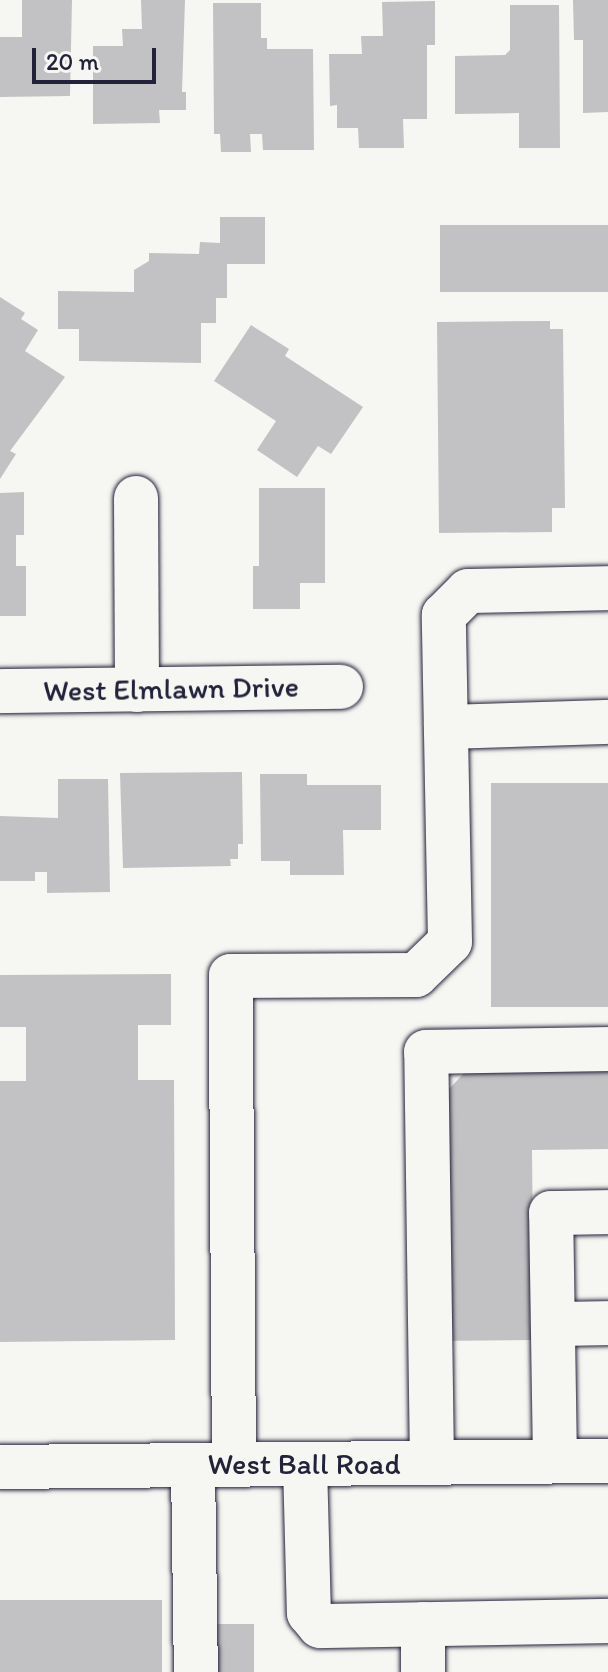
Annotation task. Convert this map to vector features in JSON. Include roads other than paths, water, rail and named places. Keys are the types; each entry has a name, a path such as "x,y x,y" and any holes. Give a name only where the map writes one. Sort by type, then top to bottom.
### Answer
{"main road":[{"path":"136,498 137,690"},
{"path":"196,1672 213,1465 231,976 416,975 450,942 444,615 468,591 608,588"},
{"name":"West Elmlawn Drive","path":"0,691 341,687"},
{"path":"446,727 608,722"},
{"path":"432,1463 426,1052 608,1049"},
{"path":"555,1461 551,1213 608,1212"},
{"path":"553,1324 608,1323"},
{"name":"West Ball Road","path":"0,1467 608,1461"},
{"path":"305,1464 313,1622 320,1626 608,1621"},
{"path":"423,1624 423,1672"}]}
